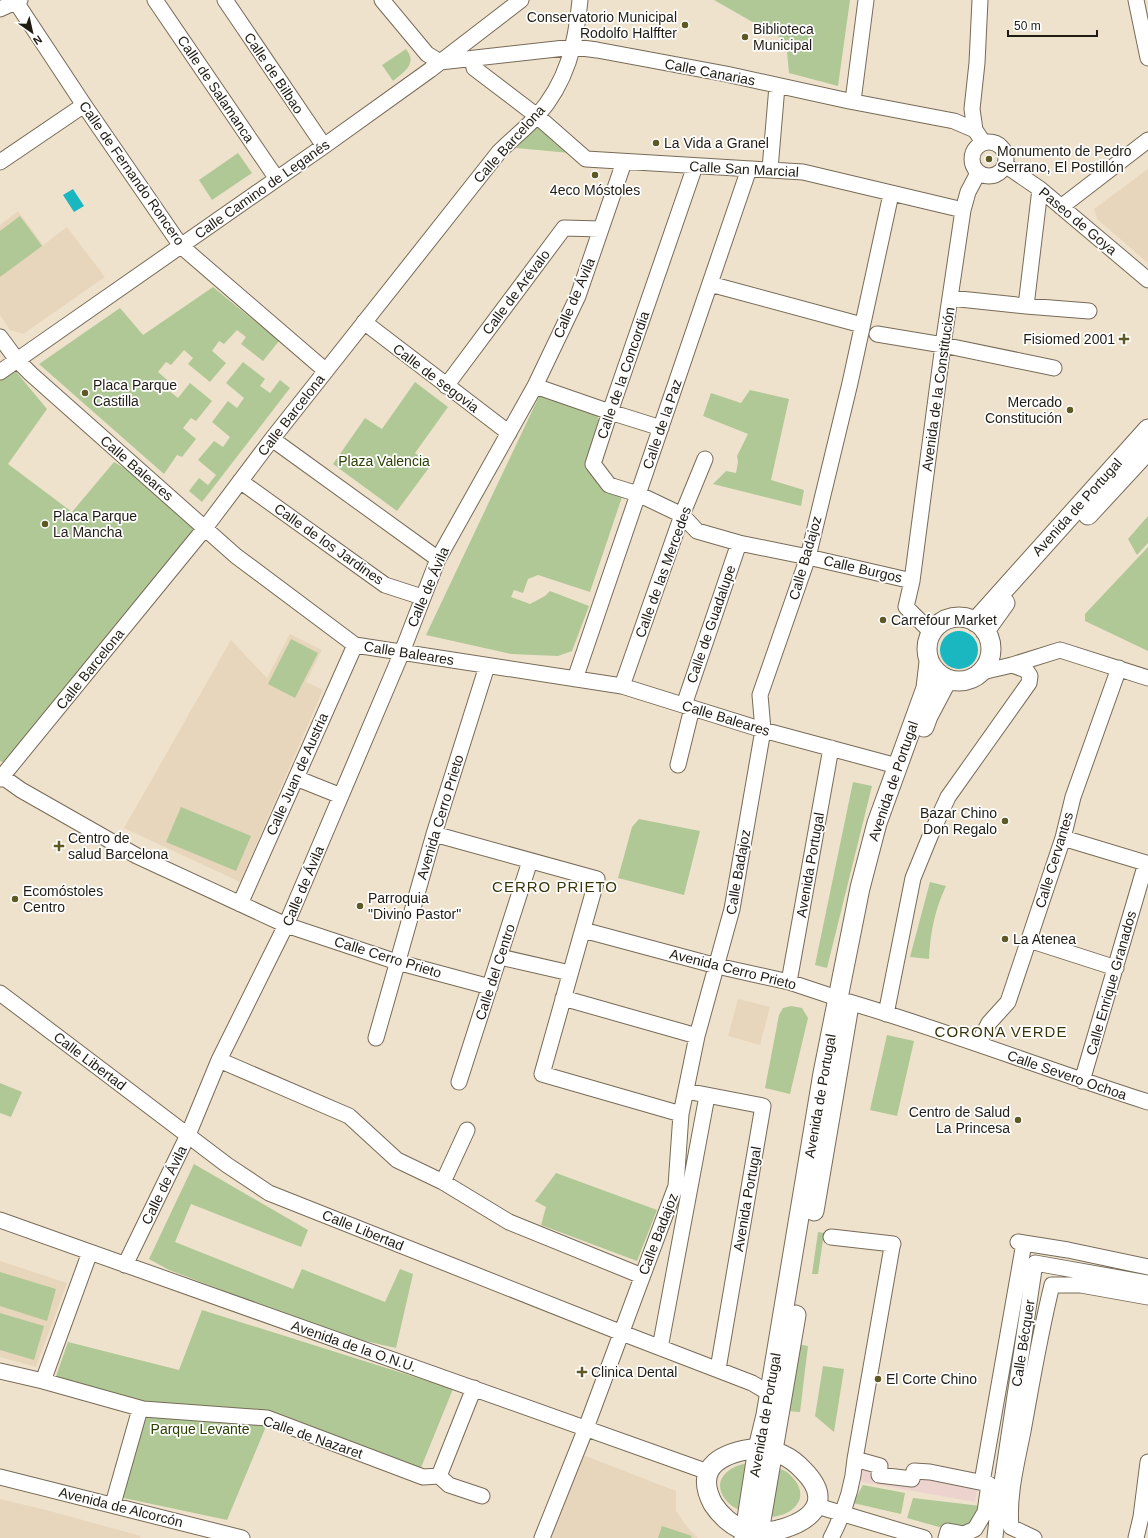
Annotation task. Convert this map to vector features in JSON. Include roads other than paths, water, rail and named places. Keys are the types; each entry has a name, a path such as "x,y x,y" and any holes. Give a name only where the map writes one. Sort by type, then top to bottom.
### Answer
{"main road":[{"name":"Avenida de Portugal","path":"980,626 1148,429"},
{"name":"Avenida de Portugal","path":"980,626 1005,603 1148,450"},
{"path":"953,618 965,618 980,626 990,643 991,654 982,672 972,678 956,682 947,680 937,673 929,662 926,650 931,632 940,623 953,618"},
{"name":"Avenida de Portugal","path":"766,1449 777,1422 862,881 877,823 926,688 929,662"},
{"name":"Avenida de Portugal","path":"752,1535 766,1449 766,1415 769,1392 843,1000 876,876 901,790 928,716 947,680"},
{"path":"766,1449 788,1457 810,1476 816,1488 818,1500 817,1506 812,1513 805,1519 790,1527 752,1535 723,1517 717,1511 710,1499 706,1481 711,1467 730,1454 744,1450 766,1449"}],"street":[{"name":"Calle de Salamanca","path":"155,0 277,179"},
{"name":"Calle de Bilbao","path":"225,0 324,146"},
{"path":"382,0 427,54 440,62"},
{"name":"Calle Camino de Leganés","path":"0,372 324,146 440,62 521,0"},
{"name":"Calle Barcelona","path":"1,777 205,528 272,439 499,152 537,116 557,89 574,47 580,0"},
{"path":"853,101 866,0"},
{"path":"979,136 1001,146 1006,153 1005,165 1001,171 995,175 983,176 978,173 974,168 971,157 977,146 979,136 972,109 977,63 980,0"},
{"path":"1136,0 1148,58"},
{"path":"0,9 18,1"},
{"name":"Calle de Fernando Roncero","path":"18,1 84,105 181,246 326,370"},
{"name":"Calle Canarias","path":"440,62 574,47 597,50 726,74 777,86 954,121 979,136"},
{"name":"Calle San Marcial","path":"473,59 474,68 537,116 586,159 803,172 963,210"},
{"path":"770,169 777,86"},
{"path":"0,162 84,105"},
{"path":"1061,207 1148,140"},
{"name":"Calle de Ávila","path":"125,1265 188,1136 219,1060 286,925 402,652 422,597 438,559 509,433 578,296 624,162"},
{"name":"Paseo de Goya","path":"1005,165 1040,189 1148,280"},
{"name":"Calle de la Concordia","path":"695,166 593,464 609,485 638,494 682,515 697,531"},
{"name":"Calle de la Paz","path":"575,678 749,169"},
{"name":"Avenida de la Constitución","path":"931,632 906,607 912,581 943,345 963,210 968,192 978,173"},
{"path":"1026,306 1040,189"},
{"name":"Calle Badajoz","path":"542,1538 586,1428 676,1186 680,1114 697,1036 732,909 763,730 760,696 808,557 891,194"},
{"name":"Calle de Arévalo","path":"446,386 564,228 601,229"},
{"path":"710,284 862,325"},
{"path":"950,298 1089,311"},
{"name":"Calle de segovia","path":"364,322 509,433"},
{"path":"877,334 943,345 1054,368"},
{"name":"Calle Baleares","path":"0,337 18,360 32,374 205,528 242,560 354,645 622,686 763,730 897,766"},
{"path":"534,386 661,428"},
{"path":"272,439 438,559"},
{"name":"Calle de las Mercedes","path":"622,686 682,515 705,459"},
{"name":"Calle de los Jardines","path":"240,481 385,585 422,597"},
{"name":"Calle Burgos","path":"697,531 739,543 912,581"},
{"name":"Calle de Guadalupe","path":"678,765 688,707 739,543"},
{"name":"Calle Juan de Austria","path":"240,904 354,645"},
{"path":"982,672 1012,665 1060,650 1148,678"},
{"path":"886,1014 913,878 931,834 948,796 1029,683 1030,676 1026,670 1012,665"},
{"name":"Avenida Cerro Prieto","path":"376,1038 434,834 487,666"},
{"name":"Calle Cervantes","path":"978,1044 989,1023 1008,1002 1063,838 1073,797 1119,668"},
{"name":"Avenida Portugal","path":"789,982 831,748"},
{"name":"Calle Cerro Prieto","path":"1,777 137,856 286,925 398,962 490,987"},
{"path":"296,778 341,796"},
{"path":"434,834 597,879 542,1074 680,1114"},
{"name":"Calle Enrique Granados","path":"1063,838 1146,862 1082,1081"},
{"name":"Calle del Centro","path":"459,1082 530,861"},
{"name":"Avenida Cerro Prieto","path":"583,930 717,966 789,982 843,1000"},
{"path":"1029,940 1116,968"},
{"path":"500,957 570,973"},
{"name":"Calle Libertad","path":"0,993 227,1165 269,1193 660,1348 718,1369 752,1383 769,1392"},
{"path":"563,998 697,1036"},
{"name":"Calle Severo Ochoa","path":"843,1000 1148,1102"},
{"path":"219,1060 350,1116 398,1160 443,1182 508,1222 642,1276"},
{"name":"Avenida Portugal","path":"686,1091 763,1106 718,1369"},
{"name":"Calle Badajoz","path":"660,1348 707,1096"},
{"path":"443,1182 467,1130"},
{"name":"Avenida de la O.N.U.","path":"0,1220 237,1306 474,1388 708,1472"},
{"path":"831,1237 892,1246 855,1459 854,1476 848,1501 831,1538"},
{"path":"1034,1538 1010,1527 1010,1518 996,1485 1012,1309 1021,1242 1148,1266"},
{"path":"43,1381 90,1252"},
{"name":"Calle Bécquer","path":"992,1538 996,1485 1028,1312 1035,1263 1148,1283"},
{"path":"946,1538 948,1531 964,1534 975,1529 985,1512 996,1485 1052,1285 1081,1285 1148,1297"},
{"path":"1012,1309 1045,1314"},
{"name":"Calle de Nazaret","path":"0,1371 43,1381 140,1409 267,1418 423,1477 439,1476"},
{"path":"474,1388 439,1476 448,1485 482,1496"},
{"path":"113,1504 140,1409"},
{"path":"855,1459 880,1466 879,1475 912,1479 914,1471 930,1472 996,1485"},
{"path":"1136,1538 1141,1517 1148,1462"},
{"name":"Avenida de Alcorcón","path":"0,1477 113,1504 242,1538"},
{"path":"817,1506 924,1538"}],"water":[{"path":"73,189 84,206 74,212 63,195"},
{"path":"959,631 969,634 975,640 978,650 975,660 969,666 959,669 949,666 943,660 940,650 943,640 949,634"}],"place":[{"name":"Conservatorio Municipal Rodolfo Halffter","path":"685,25"},
{"name":"Biblioteca Municipal","path":"745,37"},
{"name":"La Vida a Granel","path":"656,143"},
{"name":"Monumento de Pedro Serrano, El Postillón","path":"989,159"},
{"name":"4eco Móstoles","path":"595,175"},
{"name":"Fisiomed 2001","path":"1124,339"},
{"name":"Placa Parque Castilla","path":"85,393"},
{"name":"Mercado Constitución","path":"1070,410"},
{"name":"Placa Parque La Mancha","path":"45,524"},
{"name":"Carrefour Market","path":"883,620"},
{"name":"Bazar Chino Don Regalo","path":"1005,821"},
{"name":"Centro de salud Barcelona","path":"59,846"},
{"name":"Ecomóstoles Centro","path":"15,899"},
{"name":"Parroquia \"Divino Pastor\"","path":"360,906"},
{"name":"La Atenea","path":"1005,939"},
{"name":"Centro de Salud La Princesa","path":"1018,1120"},
{"name":"Clinica Dental","path":"582,1372"},
{"name":"El Corte Chino","path":"878,1379"}],"district":[{"name":"CERRO PRIETO","path":"555,886"},
{"name":"CORONA VERDE","path":"1001,1031"}],"park label":[{"name":"Plaza Valencia","path":"384,461"},
{"name":"Parque Levante","path":"200,1429"}]}
